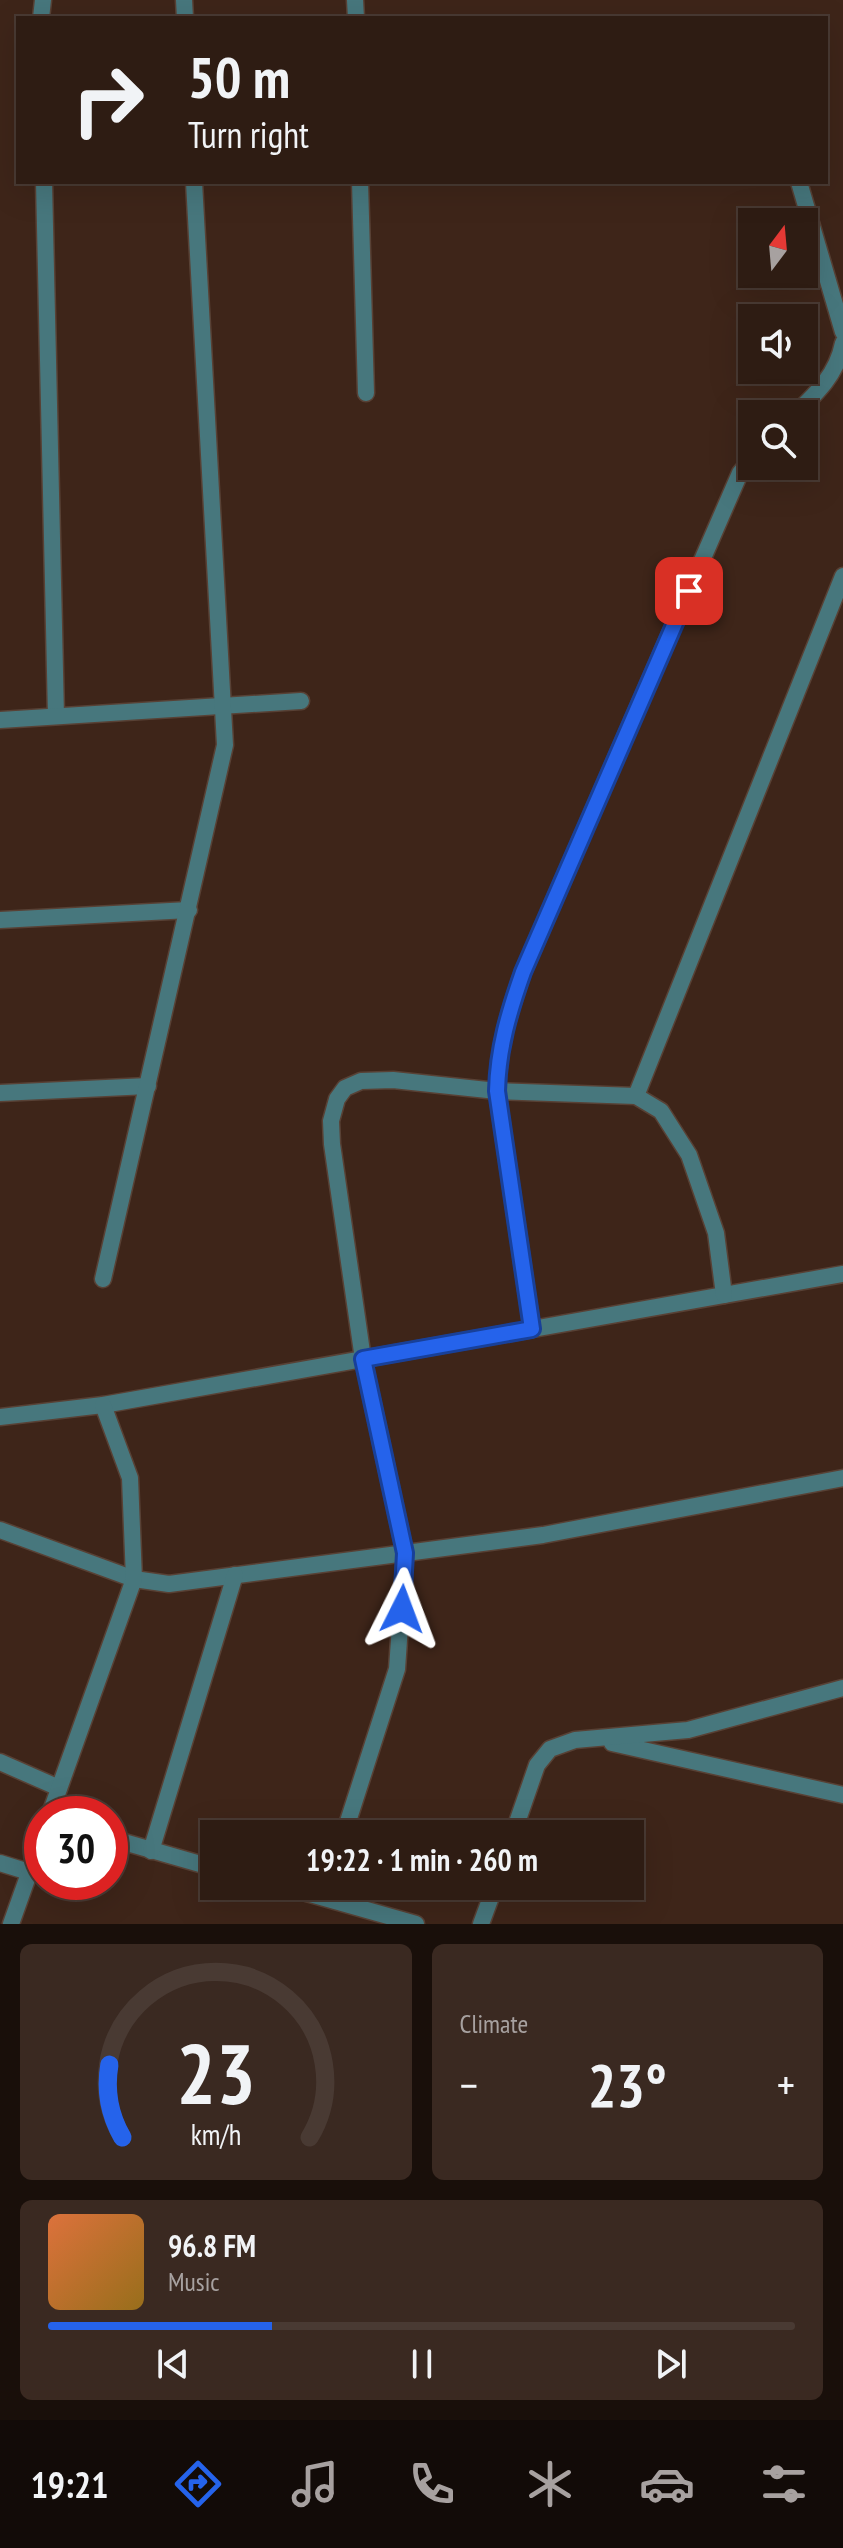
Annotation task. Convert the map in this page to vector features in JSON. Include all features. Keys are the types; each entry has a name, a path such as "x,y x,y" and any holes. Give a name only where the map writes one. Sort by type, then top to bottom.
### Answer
{"street":[{"path":"44,184 56,716"},
{"path":"103,1279 225,745 194,184"},
{"path":"360,184 366,393"},
{"path":"800,184 843,332"},
{"path":"809,400 828,380 840,361 843,343"},
{"path":"532,1329 497,1091 498,1059 506,1021 523,972 738,478"},
{"path":"636,1096 843,576"},
{"path":"0,720 301,701"},
{"path":"0,920 189,910"},
{"path":"348,1820 397,1669 405,1553 363,1359 332,1144 331,1121 337,1099 345,1088 361,1081 393,1080 497,1091 636,1096 661,1111 689,1155 716,1233 724,1295"},
{"path":"0,1093 148,1086"},
{"path":"0,1417 103,1405 843,1274"},
{"path":"56,1796 134,1579 130,1478 103,1405"},
{"path":"0,1530 134,1579 169,1584 543,1535 843,1478"},
{"path":"151,1851 235,1575"},
{"path":"518,1820 537,1765 550,1749 575,1740 688,1730 843,1688"},
{"path":"595,1739 843,1795"},
{"path":"0,1762 59,1788"},
{"path":"128,1844 200,1864"},
{"path":"0,1863 24,1870"},
{"path":"11,1924 24,1886"},
{"path":"348,1900 416,1924"},
{"path":"481,1924 490,1900"}],"route":[{"path":"402,1609 405,1553 363,1359 532,1329 497,1091 498,1059 506,1021 523,972 689,591"}]}
